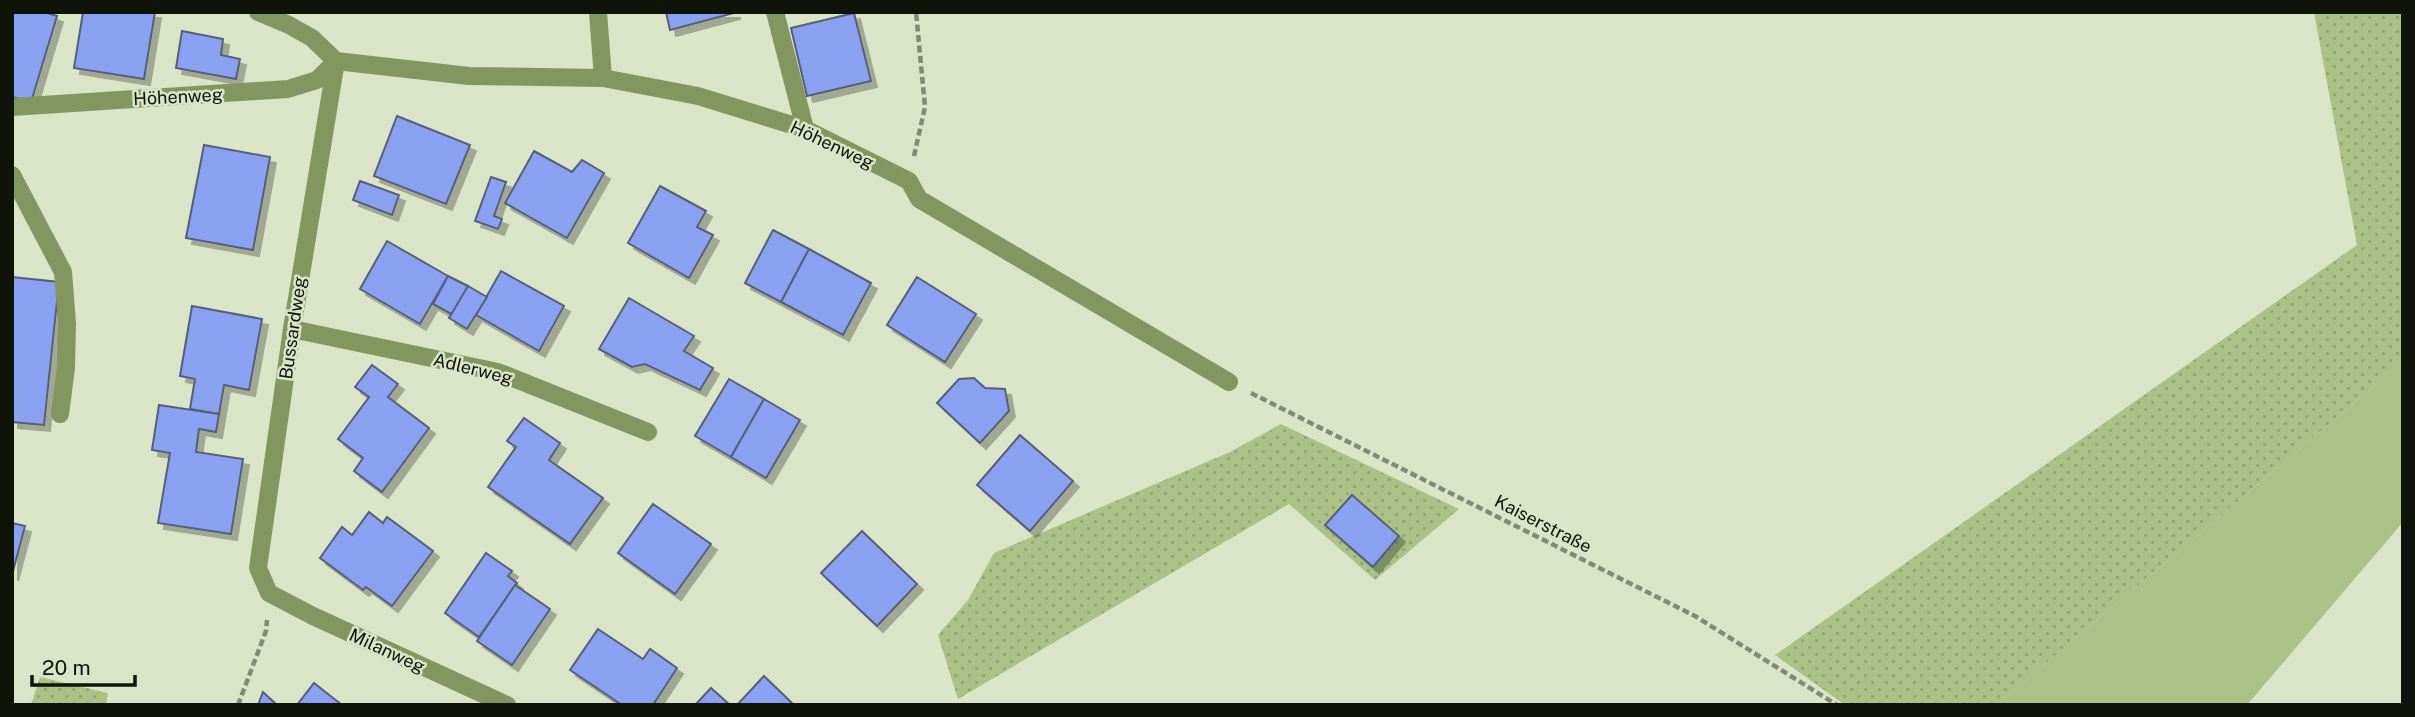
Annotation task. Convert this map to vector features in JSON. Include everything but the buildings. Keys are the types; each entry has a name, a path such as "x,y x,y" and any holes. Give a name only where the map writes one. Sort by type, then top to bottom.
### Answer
{"street":[{"path":"258,12 312,38 335,61"},
{"path":"598,12 603,79"},
{"path":"775,12 805,129"},
{"name":"Höhenweg","path":"12,107 288,89 317,80 335,61 469,76 603,79 698,96 805,129 909,181 919,199 1229,382"},
{"name":"Bussardweg","path":"269,593 258,568 292,329 335,61"},
{"path":"12,176 63,272 67,323 66,368 60,414"},
{"name":"Adlerweg","path":"292,329 498,372 648,432"},
{"name":"Milanweg","path":"269,593 325,622 507,705"}],"path":[{"path":"909,181 925,107 916,12"},
{"name":"Kaiserstraße","path":"1229,382 1695,616 1837,705"},
{"path":"238,705 266,631 269,593"}],"green space":[{"path":"2314,12 2403,12 2403,362 1996,705 1845,705 1775,655 2357,245"},
{"path":"2403,362 2403,522 2247,705 1996,705"},
{"path":"1281,424 1459,509 1375,580 1289,504 958,699 938,635 968,600 994,553 1230,452"},
{"path":"40,677 108,693 106,705 31,705"}]}
